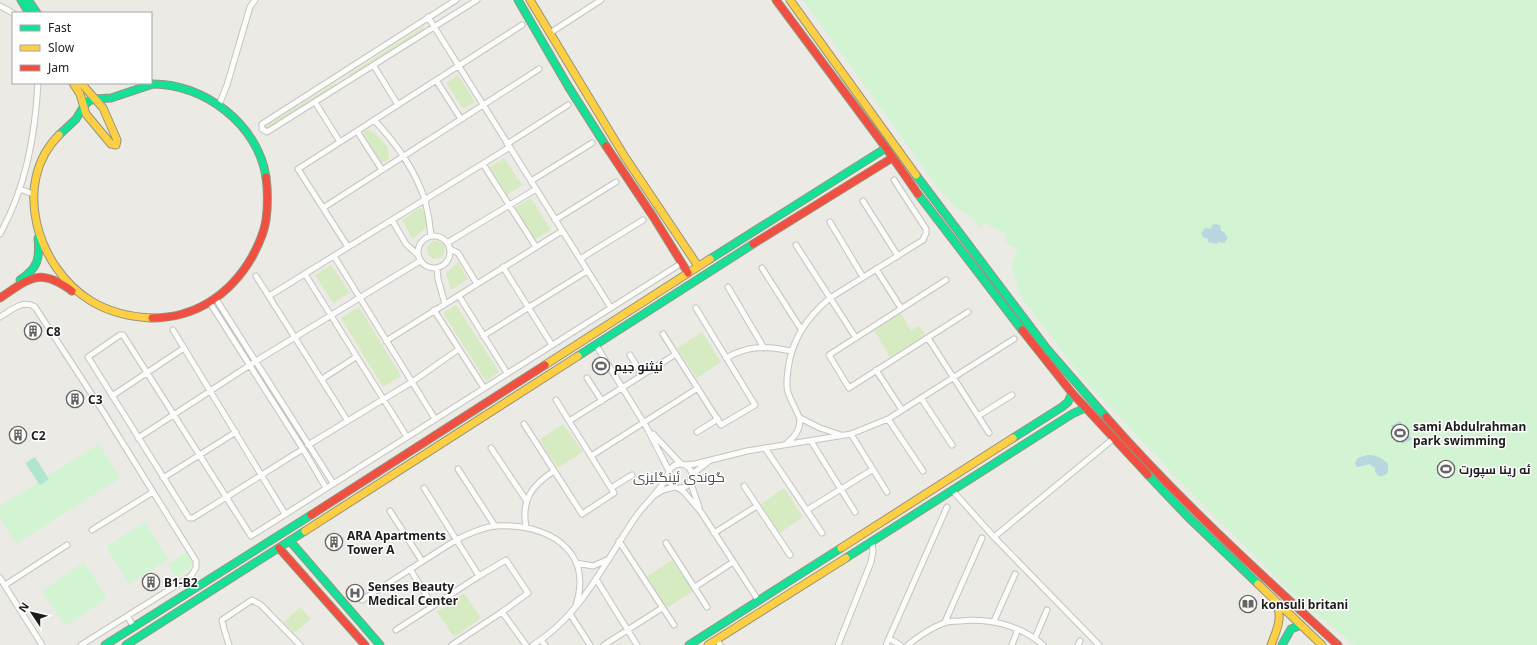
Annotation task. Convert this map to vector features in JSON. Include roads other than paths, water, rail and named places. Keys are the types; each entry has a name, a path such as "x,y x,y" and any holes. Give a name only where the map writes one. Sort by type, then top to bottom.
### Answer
{"street":[{"path":"21,0 28,12"},
{"path":"28,0 36,12"},
{"path":"219,105 228,85 250,7 255,0"},
{"path":"456,0 262,124 262,129 267,132 477,0"},
{"path":"518,0 559,71 688,273"},
{"path":"530,0 625,157 698,266"},
{"path":"550,33 601,0"},
{"path":"776,0 886,148 926,205 1037,350 1085,408 1188,517 1322,645"},
{"path":"790,0 934,200 1047,349 1120,432 1166,481 1246,561 1338,645"},
{"path":"0,6 12,12"},
{"path":"428,17 611,308"},
{"path":"348,247 298,169 522,25"},
{"path":"559,71 569,65"},
{"path":"374,66 398,105"},
{"path":"323,208 539,69"},
{"path":"338,75 345,84"},
{"path":"436,80 461,119"},
{"path":"0,234 11,213 28,164 37,108 38,84"},
{"path":"74,84 80,94 83,107 89,119 111,144 116,145 117,142 106,115 96,99 87,92 82,84"},
{"path":"0,292 25,276 35,267 39,256 33,194 38,166 46,150 60,133 77,118 83,107 88,102 96,99 112,98 136,88 160,84 174,85 206,97 219,105 242,127 256,147 267,179 268,204 264,231 254,256 240,277 213,301 197,310 181,315 157,318 121,313 103,307 76,294 50,277 42,276 30,279 0,298"},
{"path":"315,102 340,142"},
{"path":"269,296 483,164 508,145 568,105"},
{"path":"374,120 403,156 415,177 424,200 431,236"},
{"path":"357,131 382,170"},
{"path":"531,181 592,143"},
{"path":"105,645 698,266 886,148"},
{"path":"126,645 892,158"},
{"path":"483,164 536,247"},
{"path":"786,444 793,439 800,425 800,418 792,405 787,390 787,376 791,351 801,329 830,298 923,240 926,236 926,231 894,180"},
{"path":"23,181 34,185"},
{"path":"555,220 616,182"},
{"path":"20,189 33,194"},
{"path":"447,243 536,189"},
{"path":"802,200 808,210"},
{"path":"863,202 898,256"},
{"path":"392,220 406,244 418,255"},
{"path":"580,259 643,220"},
{"path":"830,222 863,277"},
{"path":"37,228 44,245 58,270 72,286 87,299"},
{"path":"386,340 562,231"},
{"path":"450,249 448,259 437,268 427,267 420,261 418,255 419,245 426,238 431,236 440,237 447,243 450,249 458,254 477,284"},
{"path":"796,245 856,338"},
{"path":"334,256 435,419"},
{"path":"138,438 256,361 420,261"},
{"path":"303,449 226,497 193,518 189,518 88,359 89,355 120,335 123,335 173,415 199,455 226,497 251,536 677,266"},
{"path":"503,267 552,345"},
{"path":"437,268 438,279 445,304"},
{"path":"762,268 801,329"},
{"path":"876,269 901,308"},
{"path":"483,336 587,271"},
{"path":"305,274 407,437"},
{"path":"256,276 347,420"},
{"path":"946,280 829,355 849,388 968,312"},
{"path":"728,287 764,348"},
{"path":"459,296 507,373"},
{"path":"213,301 226,314 333,483"},
{"path":"213,301 220,318 326,488"},
{"path":"0,317 21,304 29,304 35,307 196,561 196,568 192,576 81,645"},
{"path":"663,334 721,425 755,405 696,308"},
{"path":"434,310 484,388"},
{"path":"220,318 226,314"},
{"path":"174,330 285,514"},
{"path":"928,338 989,433"},
{"path":"533,645 555,629 570,614 596,579 636,516 662,484 668,472 674,465 692,465 746,451 851,434 888,419 953,376 1014,339"},
{"path":"596,345 643,422 668,472 669,482 684,492 701,512 758,600"},
{"path":"112,396 184,348"},
{"path":"726,358 739,351 764,348 791,351"},
{"path":"308,445 412,382 459,349"},
{"path":"569,421 676,354"},
{"path":"630,356 642,375"},
{"path":"322,379 356,357"},
{"path":"876,370 902,410"},
{"path":"587,378 602,401"},
{"path":"591,456 698,388"},
{"path":"689,645 802,571 1062,407 1068,402 1072,392"},
{"path":"978,416 1012,395"},
{"path":"921,398 952,445"},
{"path":"524,424 582,514 614,493 556,400"},
{"path":"708,645 719,642 809,581 1072,414 1085,408"},
{"path":"800,418 820,428 842,435"},
{"path":"697,432 718,419"},
{"path":"888,419 923,471"},
{"path":"456,421 462,430"},
{"path":"646,428 674,458 689,470 701,512"},
{"path":"163,478 236,432"},
{"path":"851,434 887,492"},
{"path":"994,537 1113,439"},
{"path":"811,440 855,512"},
{"path":"1004,443 1011,454"},
{"path":"491,448 526,500"},
{"path":"764,448 822,533"},
{"path":"649,499 663,490 684,487 695,472 711,460"},
{"path":"458,469 495,526"},
{"path":"807,510 872,470"},
{"path":"526,527 526,500 544,478 554,472"},
{"path":"611,488 632,475"},
{"path":"744,486 790,555"},
{"path":"424,488 479,576"},
{"path":"952,490 994,537 1099,645"},
{"path":"92,530 153,492"},
{"path":"714,533 757,506"},
{"path":"886,645 947,507"},
{"path":"390,511 422,561"},
{"path":"362,600 456,540 495,526 526,527 546,533 559,540 576,563 581,584 576,605"},
{"path":"945,622 982,538"},
{"path":"290,541 380,645"},
{"path":"619,541 674,625"},
{"path":"838,645 871,562 873,551 872,542"},
{"path":"666,543 707,606"},
{"path":"4,585 67,545"},
{"path":"279,548 365,645"},
{"path":"396,630 506,560 528,594 452,645"},
{"path":"576,563 593,566 604,563 608,560"},
{"path":"695,587 733,562"},
{"path":"410,569 433,606"},
{"path":"802,571 809,581"},
{"path":"994,621 1015,574"},
{"path":"0,578 42,645"},
{"path":"596,579 637,645"},
{"path":"208,580 214,589"},
{"path":"229,645 222,620 252,600 261,605 300,645"},
{"path":"1271,645 1280,618 1280,611 1276,602"},
{"path":"604,645 662,608"},
{"path":"1034,638 1047,610"},
{"path":"502,612 526,645"},
{"path":"570,614 590,645"},
{"path":"127,616 134,627"},
{"path":"908,645 921,634 945,622 974,620 994,621 1018,629 1043,645"},
{"path":"1284,642 1291,629 1301,625"},
{"path":"1012,645 1018,629"},
{"path":"1275,635 1281,634 1284,642"},
{"path":"890,638 900,645"},
{"path":"541,640 545,645"}],"water":[{"path":"1212,225 1220,225 1221,231 1224,232 1228,238 1224,243 1218,242 1217,244 1208,242 1208,239 1203,237 1201,233 1205,228 1211,229"},
{"path":"1400,421 1412,439 1402,444 1391,426"},
{"path":"1373,455 1381,458 1388,464 1388,472 1383,476 1380,476 1375,472 1375,468 1369,464 1359,467 1356,466 1355,463 1358,458"}],"place":[{"name":"C8","path":"33,331"},
{"name":"ئيثنو جيم","path":"601,366"},
{"name":"C3","path":"75,399"},
{"name":"sami Abdulrahman park swimming","path":"1400,433"},
{"name":"C2","path":"18,435"},
{"name":"ئه رينا سپورت","path":"1446,469"},
{"name":"ARA Apartments Tower A","path":"334,542"},
{"name":"B1-B2","path":"151,582"},
{"name":"Senses Beauty Medical Center","path":"355,593"},
{"name":"konsuli britani","path":"1248,604"}],"district":[{"name":"گوندی ئینگلیزی","path":"679,476"}]}
